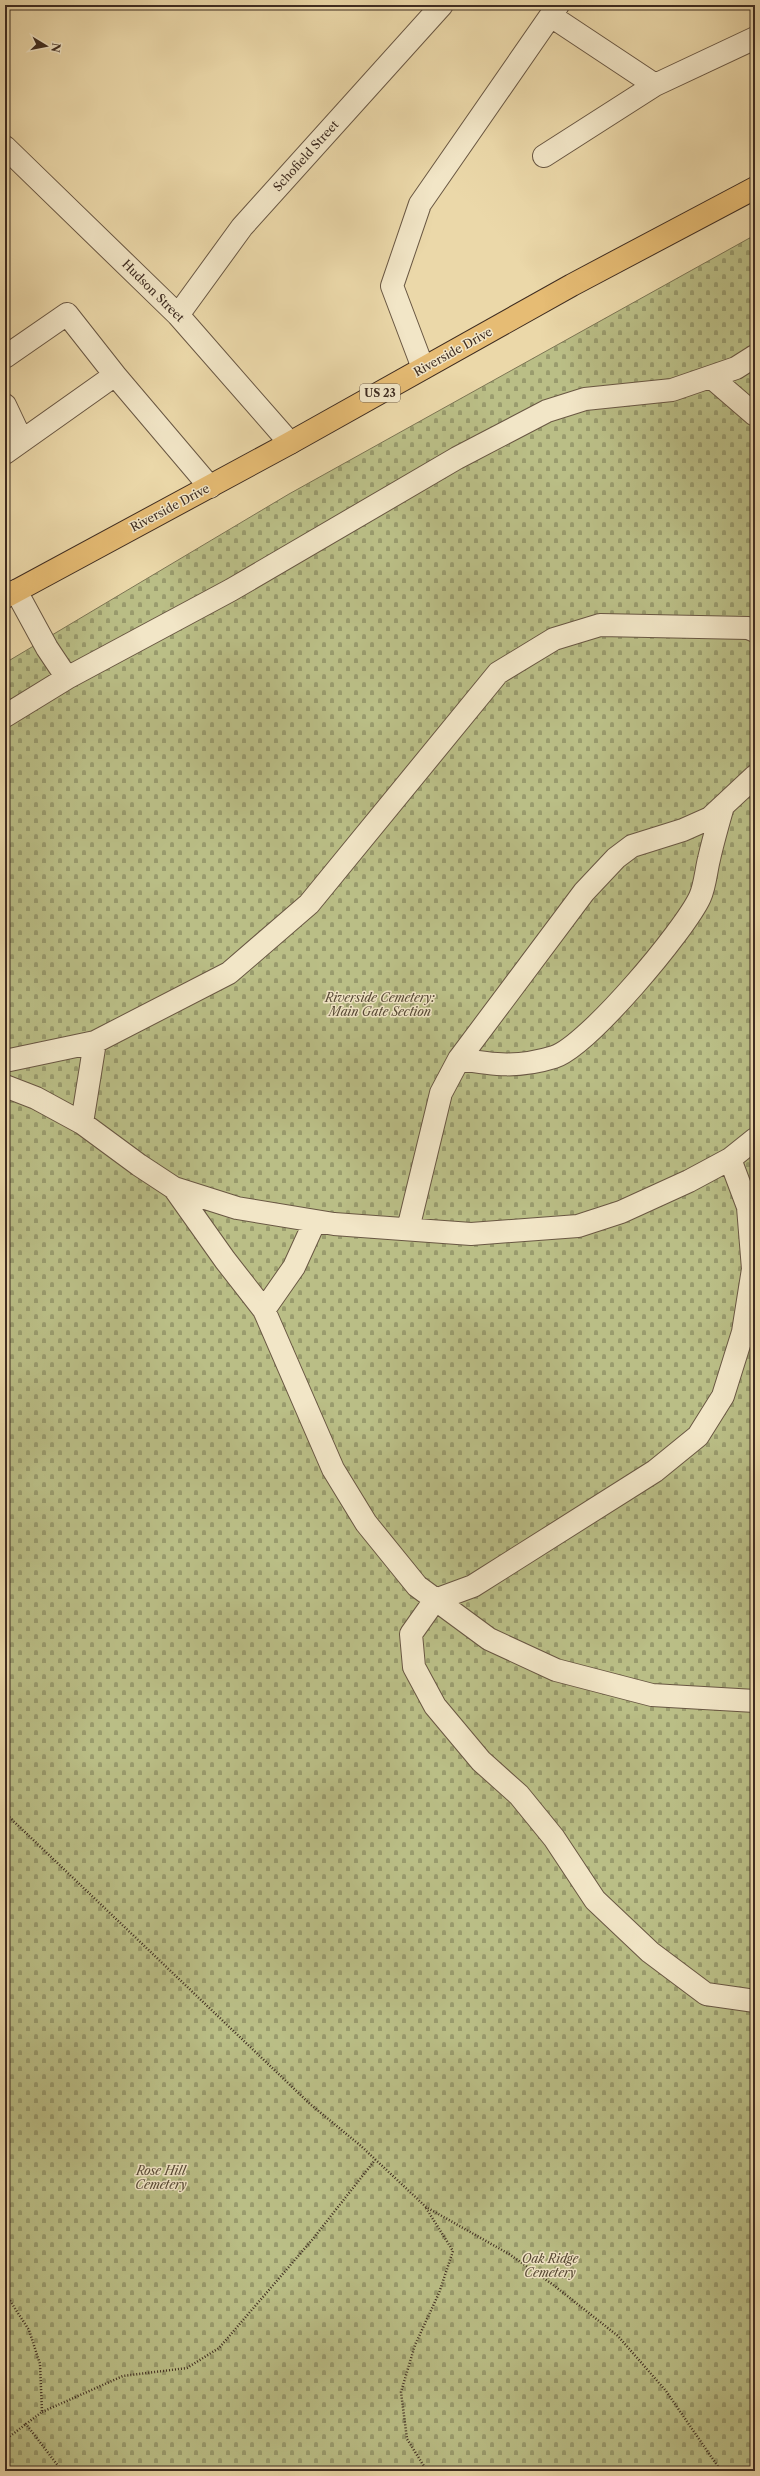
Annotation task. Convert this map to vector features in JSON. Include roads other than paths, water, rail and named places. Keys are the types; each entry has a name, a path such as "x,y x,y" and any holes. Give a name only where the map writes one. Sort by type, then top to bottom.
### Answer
{"main road":[{"name":"Riverside Drive","path":"11,594 290,443 572,285 755,188"}],"street":[{"name":"Schofield Street","path":"178,315 242,227 442,5"},
{"path":"423,368 392,286 420,204 555,10 655,85"},
{"path":"544,156 655,85 755,38"},
{"name":"Hudson Street","path":"5,147 178,315 290,443"},
{"path":"5,357 67,314 115,375 210,487"},
{"path":"5,716 67,678 231,590 457,458 547,411 585,399 672,390 736,368 755,356"},
{"path":"5,454 115,375"},
{"path":"710,377 755,414"},
{"path":"5,405 22,441"},
{"path":"11,594 67,678"},
{"path":"5,1061 95,1042 229,973 309,904 498,672 554,639 600,625 661,624 753,628"},
{"path":"408,1229 441,1093 459,1059 584,892 616,858 632,846 683,830 710,818 755,776"},
{"path":"459,1059 510,1066 555,1057 572,1048 594,1028 636,983 690,914 701,896 723,806"},
{"path":"82,1123 95,1042"},
{"path":"5,1086 36,1098 82,1123 138,1165 174,1188 237,1208 315,1221 471,1234 578,1226 621,1212 689,1181 730,1159 755,1139"},
{"path":"730,1159 748,1207 753,1269 743,1332 723,1396 698,1436 655,1471 473,1586 435,1600 412,1634 414,1667 435,1706 481,1761 519,1795 554,1838 595,1900 650,1952 706,1994 755,2001"},
{"path":"174,1188 225,1260 264,1310 333,1469 366,1523 417,1586 489,1639 556,1670 652,1695 755,1701"},
{"path":"264,1310 294,1266 315,1221"}],"park label":[{"name":"Riverside Cemetery: Main Gate Section","path":"380,1005"},
{"name":"Rose Hill Cemetery","path":"161,2178"},
{"name":"Oak Ridge Cemetery","path":"550,2266"}]}
